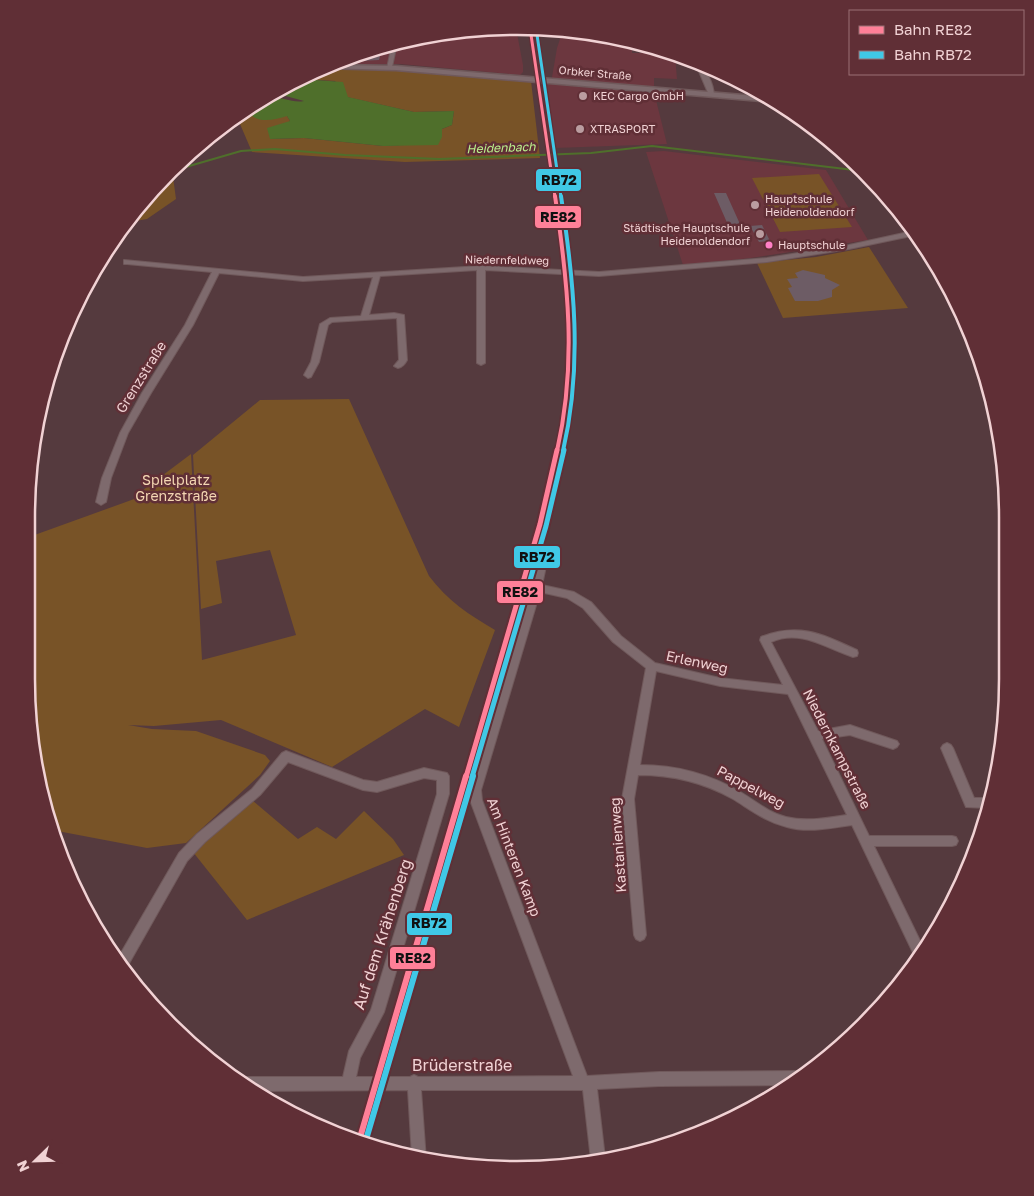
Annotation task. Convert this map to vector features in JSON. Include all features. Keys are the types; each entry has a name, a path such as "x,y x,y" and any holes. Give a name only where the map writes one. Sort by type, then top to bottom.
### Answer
{"street":[{"path":"389,67 393,51"},
{"name":"Orbker Straße","path":"346,67 389,67 756,99"},
{"path":"703,73 712,95"},
{"name":"Niedernfeldweg","path":"127,262 303,278 481,268 599,274 764,260 849,248 907,235"},
{"path":"481,268 481,363"},
{"name":"Grenzstraße","path":"100,502 107,474 119,441 144,394 186,332 216,271"},
{"path":"364,318 377,275"},
{"path":"308,375 315,362 324,324 330,320 394,315 401,317 403,360 398,366"},
{"name":"Am Hinteren Kamp","path":"544,552 536,588 475,790 476,800 585,1083"},
{"name":"Erlenweg","path":"536,588 570,595 587,605 617,639 652,666 720,682 791,690"},
{"name":"Niedernkampstraße","path":"853,653 826,640 801,632 773,636 764,640 815,736 917,948"},
{"name":"Kastanienweg","path":"640,935 628,799 652,666"},
{"path":"815,736 850,730 894,744"},
{"path":"947,748 970,803 983,803"},
{"name":"Auf dem Krähenberg","path":"125,958 183,857 201,838 256,792 286,756 363,785 377,787 424,773 443,776 443,794 377,1012 354,1056 348,1083"},
{"name":"Pappelweg","path":"632,770 659,769 690,773 719,785 778,820 818,825 855,819"},
{"path":"866,841 952,841"},
{"name":"Brüderstraße","path":"256,1084 585,1083 659,1079 788,1078"},
{"path":"414,1082 418,1151"},
{"path":"585,1083 597,1154"}],"shaded area":[{"path":"517,35 523,72 520,75 400,64 354,64 392,51 423,44 485,36"},
{"path":"561,37 580,39 632,49 632,53 647,53 676,62 677,79 654,78 654,92 667,144 555,148 545,83 551,83"},
{"path":"315,80 343,82 348,97 414,112 454,111 452,125 442,129 442,137 438,145 383,146 304,138 270,139 267,128 290,121 287,116 265,120 251,115 280,98 299,102 304,101 284,96"},
{"name":"Hauptschule Heidenoldendorf","path":"664,151 826,170 868,240 751,258 683,265 646,152"}],"green space":[{"path":"341,69 388,69 531,81 540,158 405,162 252,152 240,123 251,115 287,116 290,121 270,139 304,138 383,146 424,144 442,129 452,125 454,111 414,112 347,97 335,81 315,80"},
{"path":"819,174 852,227 780,232 752,178"},
{"path":"173,179 176,199 147,219 138,221"},
{"path":"869,247 908,308 783,318 757,263 816,257"},
{"name":"Spielplatz Grenzstraße","path":"349,399 429,576 459,606 495,630 459,727 425,709 332,767 221,720 154,726 128,725 152,729 196,731 265,755 270,761 260,775 186,843 147,848 60,832 51,804 44,773 36,711 35,535 137,498 171,505 144,497 143,490 191,454 202,660 296,635 270,550 216,561 222,603 201,609 193,455 260,400"},
{"path":"253,801 298,839 317,827 336,839 364,811 393,839 404,855 247,920 193,852"}],"building":[{"path":"380,55 379,60 363,61"},
{"path":"714,193 726,193 744,233 732,234"},
{"path":"762,225 770,241 759,242 750,226"},
{"path":"803,270 825,275 825,278 840,285 832,290 832,297 818,301 795,301 788,288 792,287 787,279 798,278 795,273"}],"waterway":[{"name":"Heidenbach","path":"186,167 241,151 275,149 345,155 439,159 591,153 652,146 851,170"}],"rail line":[{"name":"RE82","path":"361,1135 540,524 562,429 569,371 570,339 566,272 531,35"},
{"name":"RB72","path":"367,1137 546,526 568,430 575,372 576,339 572,271 537,36"}],"place":[{"name":"KEC Cargo GmbH","path":"583,96"},
{"name":"XTRASPORT","path":"580,129"},
{"name":"Hauptschule Heidenoldendorf","path":"755,205"},
{"name":"Städtische Hauptschule Heidenoldendorf","path":"760,234"},
{"name":"Hauptschule","path":"769,245"}]}
